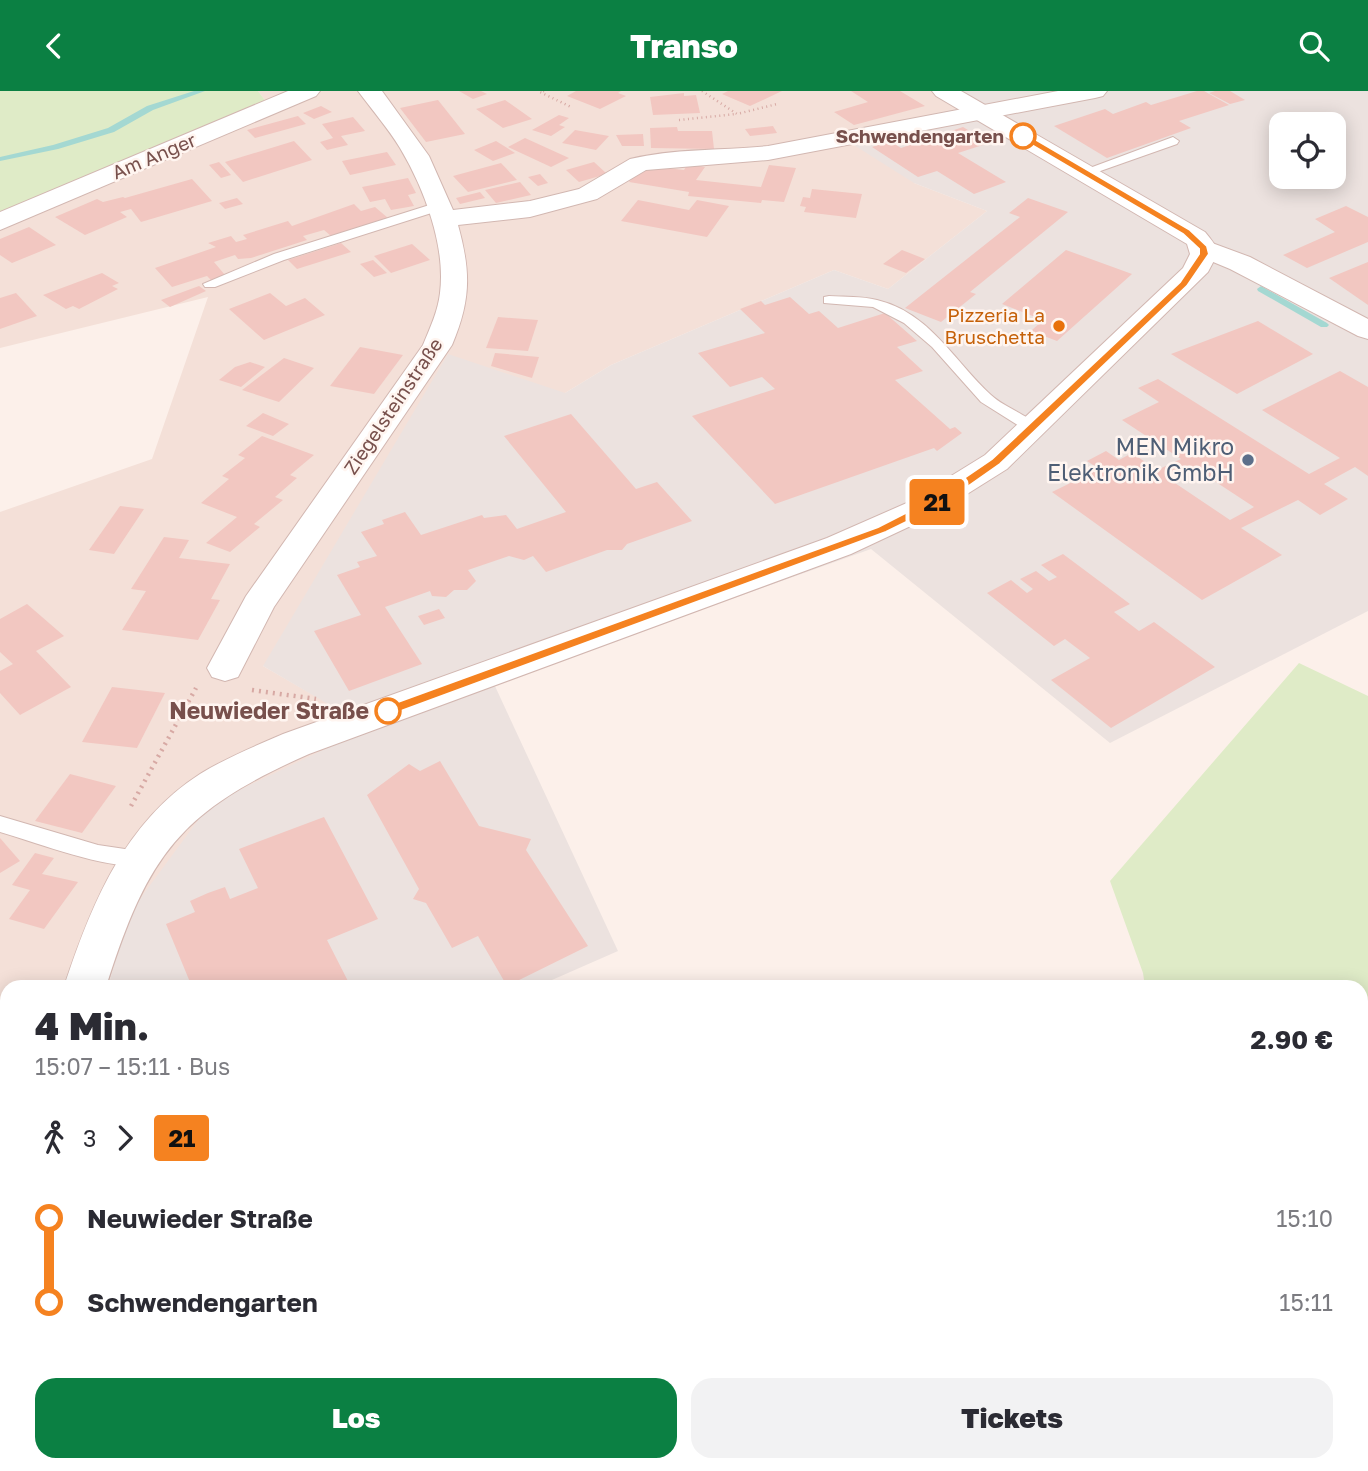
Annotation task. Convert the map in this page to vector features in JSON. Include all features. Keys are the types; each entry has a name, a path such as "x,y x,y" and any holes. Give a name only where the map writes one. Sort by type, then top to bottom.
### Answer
{"street":[{"name":"Am Anger","path":"0,222 308,91"},
{"name":"Ziegelsteinstraße","path":"225,668 258,604 437,345 451,314 455,283 441,213 417,155 370,91"},
{"path":"944,91 1176,225 1204,248 1240,263 1368,330"},
{"path":"441,213 530,209 588,194 612,182 627,170 650,162 768,153 1095,91"},
{"path":"87,980 100,937 138,857 177,811 213,783 260,758 911,516 966,484 996,462 1183,284 1201,261 1204,248"}],"lane":[{"path":"1085,172 1173,141"},
{"path":"210,284 279,257 441,213"},
{"path":"828,300 878,304 912,321 939,346 957,370 989,402 1032,428"},
{"path":"0,824 99,853 138,857"}],"path":[{"path":"544,91 540,92 571,107"},
{"path":"702,91 737,114"},
{"path":"679,120 737,114 777,104"},
{"path":"138,857 120,824 199,682 225,668"},
{"path":"248,689 348,704 362,720"}],"shaded area":[{"path":"258,91 939,91 966,106 914,183 987,211 888,289 834,270 611,365 565,393 263,666 369,727 128,915 110,980 0,980 0,512 152,459 208,297 0,348 0,231 24,220 24,216 267,103"},
{"path":"939,91 1368,91 1368,611 1110,743 871,549 494,684 618,951 552,980 110,980 128,915 210,804 369,728 263,666 448,354 565,393 611,365 834,270 888,289 987,211 914,183 838,135 965,107"}],"green space":[{"path":"0,91 258,91 267,103 0,212"},
{"path":"1299,663 1368,696 1368,980 1144,980 1110,881"}],"building":[{"path":"459,91 481,91 487,94 473,99"},
{"path":"576,91 621,91 618,93 626,96 600,109 567,96"},
{"path":"728,91 782,91 750,106 722,94"},
{"path":"851,91 900,91 925,106 854,125 834,112 868,102"},
{"path":"1204,91 1229,105 1179,121 1191,128 1107,158 1054,126 1105,109 1113,114 1146,102 1151,105"},
{"path":"1230,91 1245,100 1230,104 1209,93"},
{"path":"684,93 684,96 696,95 700,113 653,115 650,97"},
{"path":"438,100 465,134 426,142 400,108"},
{"path":"505,100 532,119 503,128 476,109"},
{"path":"321,106 332,112 314,119 303,113"},
{"path":"559,115 569,118 559,125 565,127 551,136 532,130"},
{"path":"298,116 306,124 255,138 247,130"},
{"path":"353,117 365,131 341,136 348,145 327,150 320,142 333,138 322,124"},
{"path":"773,126 777,133 750,136 745,129"},
{"path":"677,127 678,131 712,131 714,149 651,148 650,128"},
{"path":"963,127 989,143 958,153 1006,182 974,194 937,171 918,177 872,147 890,141 901,148"},
{"path":"575,130 609,136 596,150 562,143"},
{"path":"643,134 644,146 622,146 616,135"},
{"path":"525,138 569,158 551,167 508,147"},
{"path":"294,141 312,160 243,182 225,162"},
{"path":"496,141 515,153 493,161 474,150"},
{"path":"387,152 396,165 350,175 342,161"},
{"path":"219,162 231,175 221,178 209,165"},
{"path":"594,162 607,174 579,182 566,170"},
{"path":"501,163 517,180 468,192 453,176"},
{"path":"688,164 705,167 696,180 761,187 769,165 796,168 784,202 762,200 761,203 688,196 689,192 629,182 637,172 649,166 684,170"},
{"path":"540,174 548,183 538,186 528,177"},
{"path":"408,178 416,193 408,195 414,206 391,210 385,199 370,202 362,187"},
{"path":"192,179 212,201 141,222 131,209 120,212 127,217 85,235 55,217 97,199 103,202 125,198"},
{"path":"520,182 531,195 496,203 485,190"},
{"path":"812,189 862,194 856,218 804,212 806,207 800,206 803,197 810,198"},
{"path":"480,192 485,198 460,204 456,198"},
{"path":"237,198 243,204 225,209 219,203"},
{"path":"1028,198 1068,212 970,292 976,294 941,322 905,308 1020,217 1009,213"},
{"path":"638,200 689,210 697,200 729,206 707,237 621,221"},
{"path":"354,204 361,211 375,207 388,218 331,236 324,230 303,236 307,240 251,258 238,259 235,255 214,262 225,275 212,281 207,276 172,287 155,268 216,247 208,243 231,236 236,242 247,239 243,235 288,221 292,226"},
{"path":"1346,206 1368,217 1368,242 1307,268 1283,255 1335,232 1315,219"},
{"path":"29,227 56,245 12,263 0,255 0,239"},
{"path":"341,243 351,252 297,269 288,260"},
{"path":"412,244 430,260 391,273 374,256"},
{"path":"902,250 925,259 906,273 883,264"},
{"path":"1066,250 1132,274 1057,341 1031,331 1043,320 1002,304"},
{"path":"373,260 387,273 374,277 360,264"},
{"path":"1368,262 1368,305 1329,278"},
{"path":"102,273 119,283 112,286 118,289 79,309 73,306 66,309 43,295"},
{"path":"199,286 206,291 170,307 161,300"},
{"path":"16,293 37,316 0,329 0,298"},
{"path":"270,293 286,306 305,298 325,315 264,340 229,309"},
{"path":"790,297 809,314 819,311 838,328 885,313 917,341 897,347 923,371 895,380 950,429 955,427 962,433 937,451 934,448 775,504 692,416 775,389 762,377 730,387 698,353 765,333 740,309 761,301 765,305"},
{"path":"498,317 538,320 528,351 486,348"},
{"path":"1258,321 1313,354 1237,394 1171,354"},
{"path":"360,347 403,355 374,394 330,386"},
{"path":"495,353 539,357 532,378 491,366"},
{"path":"284,358 314,368 279,402 242,390"},
{"path":"250,362 265,367 241,387 219,380 235,367"},
{"path":"1340,371 1368,387 1368,476 1355,467 1324,484 1348,499 1320,515 1298,500 1241,528 1282,555 1202,600 1052,492 1099,469 1087,461 1106,451 1119,460 1132,453 1157,470 1181,459 1122,420 1159,402 1138,388 1158,379 1309,474 1340,458 1262,410","holes":["1193,467 1254,507 1230,520 1169,479"]},
{"path":"263,413 289,424 273,436 246,426"},
{"path":"571,414 636,489 657,482 692,521 627,544 622,550 607,550 546,572 533,556 524,560 509,556 468,570 476,581 467,590 454,590 446,597 432,596 430,591 385,607 422,664 349,691 314,631 361,615 337,575 360,567 357,562 377,556 361,532 384,524 382,520 405,512 421,535 482,515 484,518 506,515 517,529 566,512 504,436"},
{"path":"262,436 314,455 290,475 297,478 275,497 283,500 254,524 260,527 230,552 206,543 237,517 201,503 229,479 222,476 245,458 238,455"},
{"path":"120,506 144,509 114,554 89,550"},
{"path":"164,537 189,540 179,558 230,564 211,599 220,600 198,640 122,630 146,591 131,589"},
{"path":"1063,554 1130,604 1114,612 1139,631 1154,622 1215,667 1111,728 1051,680 1090,658 1065,639 1054,646 987,593 1011,580 1027,593 1033,589 1020,579 1036,571 1049,581 1057,577 1041,565"},
{"path":"27,604 64,636 36,651 71,687 20,715 0,693 0,671 13,664 0,652 0,619"},
{"path":"439,609 445,618 424,625 418,616"},
{"path":"112,687 165,693 137,748 82,742"},
{"path":"440,761 479,826 531,839 526,850 588,946 519,980 504,980 478,936 452,948 426,903 413,899 419,889 367,795 409,764 420,771"},
{"path":"70,774 116,786 82,833 35,821"},
{"path":"324,817 378,919 327,940 347,980 189,980 166,924 195,912 190,901 208,893 225,887 230,899 258,888 239,849"},
{"path":"0,838 20,861 0,873"},
{"path":"35,853 54,858 42,874 78,882 44,929 9,919 30,890 12,885"}],"waterway":[{"path":"0,159 55,147 111,130 150,108 201,91"},
{"path":"1261,289 1324,325"}],"bus line":[{"name":"21","path":"388,711 839,547 939,501 996,462 1183,284 1194,272 1204,254 1204,248 1196,239 1176,225 1023,136"}],"place":[{"name":"Schwendengarten","path":"1023,136"},
{"name":"Pizzeria La Bruschetta","path":"1059,326"},
{"name":"MEN Mikro Elektronik GmbH","path":"1248,460"},
{"name":"Neuwieder Straße","path":"388,711"}]}
